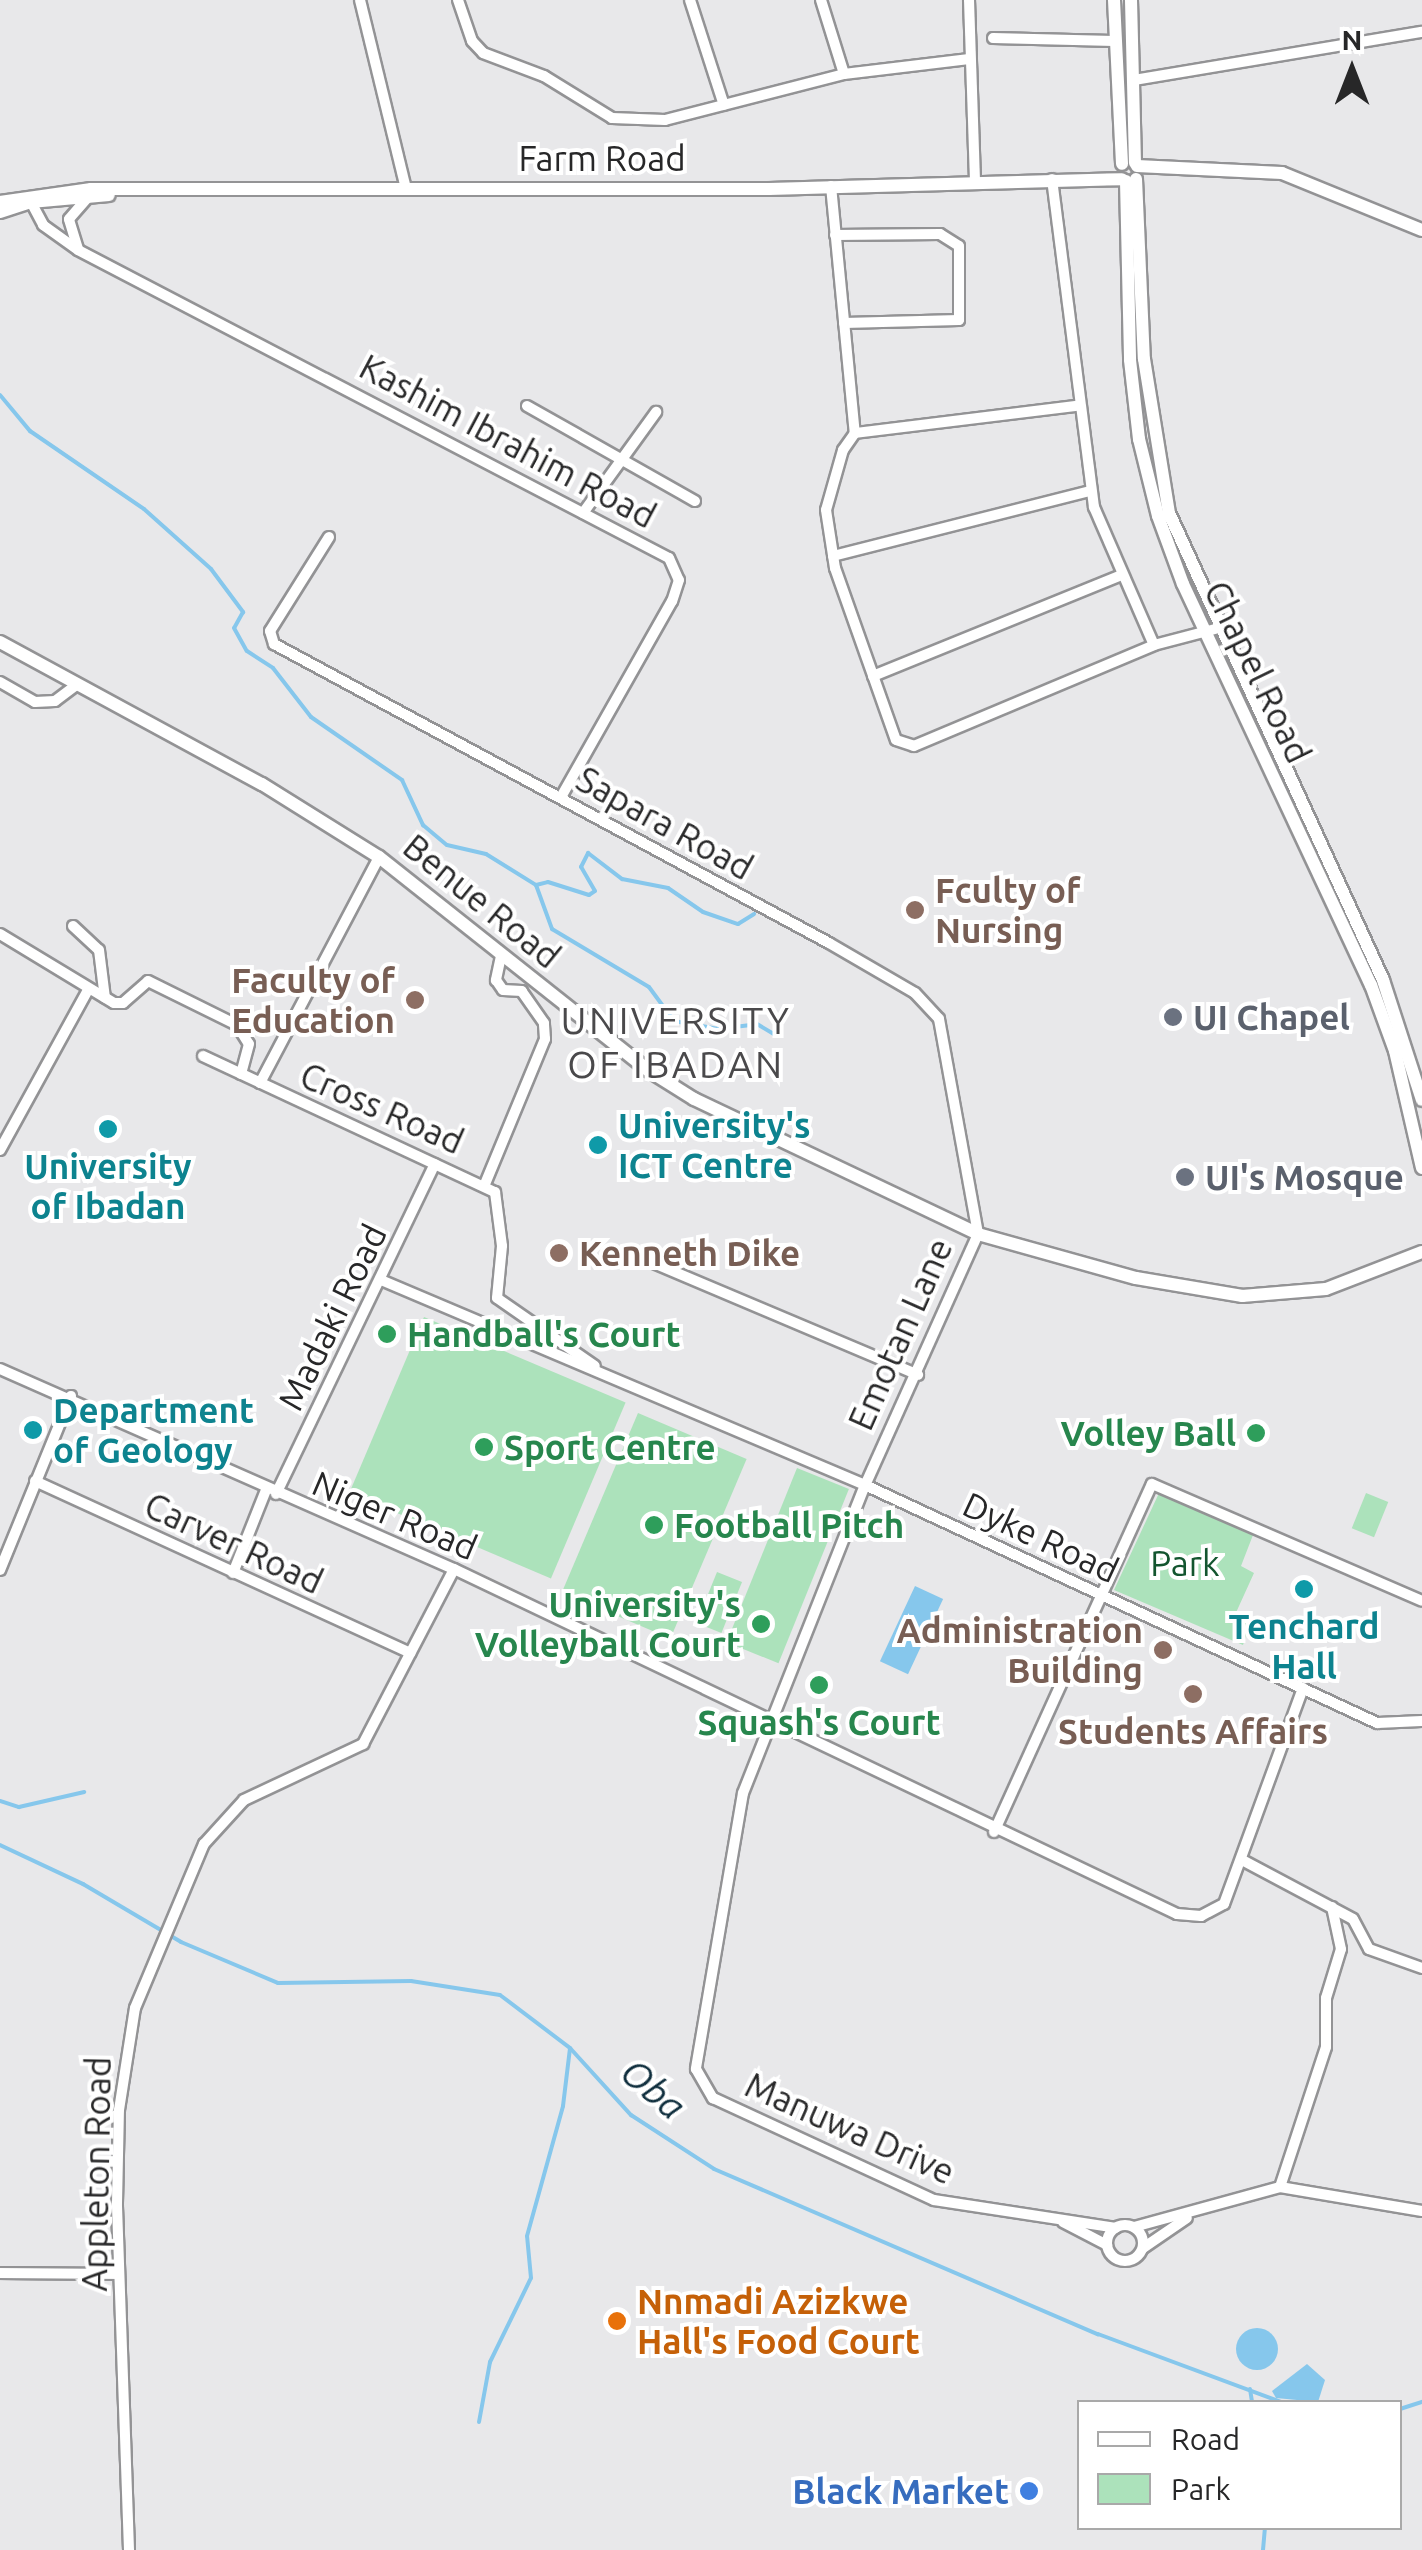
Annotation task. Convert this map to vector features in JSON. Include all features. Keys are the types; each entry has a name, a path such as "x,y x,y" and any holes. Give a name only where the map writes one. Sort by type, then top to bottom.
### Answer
{"street":[{"path":"360,0 406,188"},
{"path":"458,0 472,41 483,53 544,76 612,118 665,120 844,74 969,60"},
{"path":"690,0 724,105"},
{"path":"821,0 844,74"},
{"path":"969,0 975,182"},
{"path":"1114,0 1114,41 1130,172"},
{"path":"1130,172 1134,80 1131,0"},
{"path":"1134,80 1422,32"},
{"path":"993,38 1114,41"},
{"path":"1130,172 1166,169 1282,173 1422,230"},
{"name":"Farm Road","path":"0,202 42,192 831,186 1087,178 1130,172"},
{"name":"Chapel Road","path":"1130,172 1154,438 1170,513 1213,631 1372,985 1395,1051 1422,1168"},
{"path":"1052,179 1076,406 1090,491 1119,576 1154,645"},
{"path":"831,186 855,434 843,450 826,510 833,556 896,740 914,746 1154,645 1213,631"},
{"name":"Farm Road","path":"0,212 31,202 116,192"},
{"path":"78,250 68,219 87,198"},
{"name":"Kashim Ibrahim Road","path":"31,202 44,224 78,250 669,558 679,580 561,797"},
{"path":"836,235 940,234 960,246 960,320 844,324"},
{"path":"527,406 695,501"},
{"path":"855,434 1076,406"},
{"path":"582,512 626,459 656,412"},
{"path":"833,556 1090,491"},
{"name":"Sapara Road","path":"328,537 270,638 828,942 915,992 934,1011 948,1047 978,1234"},
{"path":"873,676 1119,576"},
{"name":"Chapel Road","path":"1213,631 1382,980 1422,1100"},
{"name":"Benue Road","path":"0,642 74,686 262,784 379,857 501,956 526,985 694,1098 978,1234"},
{"path":"0,682 35,702 55,701 74,686"},
{"path":"260,1083 379,857"},
{"path":"74,926 99,950 105,998"},
{"path":"0,934 105,998 123,1004 148,981 236,1025 249,1044 241,1074"},
{"path":"501,956 496,980 503,990 526,985 544,1023 545,1039 484,1184 495,1192 500,1214 497,1298 610,1377"},
{"path":"0,1150 88,990"},
{"name":"Cross Road","path":"203,1056 484,1184"},
{"name":"Madaki Road","path":"233,1573 436,1164"},
{"name":"Emotan Lane","path":"769,1718 866,1485 978,1234 1136,1278 1242,1296 1326,1289 1415,1261 1422,1252"},
{"path":"651,1262 918,1375"},
{"path":"381,1280 610,1377"},
{"name":"Niger Road","path":"0,1369 71,1396 271,1492 454,1569 769,1718 994,1832 1177,1914 1202,1916 1224,1904 1244,1861"},
{"name":"Dyke Road","path":"610,1377 866,1485 1377,1723 1419,1724 1422,1712"},
{"path":"0,1570 71,1396"},
{"name":"Carver Road","path":"35,1481 410,1654"},
{"path":"994,1832 1146,1488 1158,1483 1422,1602"},
{"name":"Appleton Road","path":"129,2550 118,2274 125,2046 204,1844 244,1800 363,1744 454,1569"},
{"path":"1303,1688 1244,1861 1353,1920 1369,1950 1422,1968"},
{"name":"Manuwa Drive","path":"769,1718 743,1792 697,2054 702,2087 934,2200 1116,2228 1189,2216"},
{"path":"1280,2187 1326,2047 1326,1998 1341,1949 1332,1906"},
{"path":"1116,2228 1107,2245 1124,2262 1189,2216 1280,2187 1422,2211"},
{"name":"Manuwa Drive","path":"1058,2219 1107,2245"},
{"path":"1134,2227 1143,2248"},
{"path":"0,2273 118,2274"}],"green space":[{"name":"Sport Centre","path":"424,1317 626,1403 551,1578 349,1493"},
{"name":"Football Pitch","path":"638,1413 747,1459 670,1639 562,1592"},
{"path":"797,1468 849,1489 778,1663 727,1642"},
{"name":"Park","path":"1159,1493 1253,1535 1241,1566 1254,1573 1234,1617 1250,1624 1243,1645 1114,1590"},
{"path":"1366,1493 1388,1502 1374,1537 1352,1528"},
{"path":"717,1572 742,1582 721,1633 696,1623"}],"water":[{"path":"915,1586 943,1599 908,1674 880,1661"},
{"path":"1257,2328 1272,2334 1278,2349 1272,2364 1257,2370 1242,2364 1236,2349 1242,2334"},
{"path":"1307,2364 1325,2380 1319,2400 1276,2398 1272,2391"}],"waterway":[{"path":"0,395 30,431 144,509 211,569 243,612 234,628 247,651 273,668 311,717 402,780 423,825 447,845 486,854 536,885 552,929 649,987 674,1021 718,1029 757,1024 775,1035"},
{"path":"536,885 548,882 589,895 595,891 581,867 588,853 622,879 668,888 703,912 738,924 754,914"},
{"path":"0,1801 19,1807 84,1792"},
{"name":"Oba","path":"0,1845 83,1884 181,1942 278,1983 411,1981 500,1995 570,2048 631,2115 714,2169 1098,2334 1276,2400"},
{"path":"479,2422 490,2362 531,2278 527,2236 563,2106 570,2048"},
{"path":"1250,2389 1252,2400"},
{"name":"Oba","path":"1402,2408 1422,2402"},
{"path":"1263,2550 1265,2530"}],"place":[{"name":"Fculty of Nursing","path":"915,910"},
{"name":"Faculty of Education","path":"415,1000"},
{"name":"UI Chapel","path":"1173,1017"},
{"name":"University of Ibadan","path":"108,1129"},
{"name":"University's ICT Centre","path":"598,1145"},
{"name":"UI's Mosque","path":"1185,1177"},
{"name":"Kenneth Dike","path":"559,1253"},
{"name":"Handball's Court","path":"387,1334"},
{"name":"Department of Geology","path":"33,1430"},
{"name":"Volley Ball","path":"1256,1433"},
{"name":"Sport Centre","path":"484,1447"},
{"name":"Football Pitch","path":"654,1525"},
{"name":"Tenchard Hall","path":"1304,1589"},
{"name":"University's Volleyball Court","path":"761,1624"},
{"name":"Administration Building","path":"1163,1650"},
{"name":"Squash's Court","path":"819,1685"},
{"name":"Students Affairs","path":"1193,1694"},
{"name":"Nnmadi Azizkwe Hall's Food Court","path":"617,2321"},
{"name":"Black Market","path":"1029,2491"}],"district":[{"name":"UNIVERSITY OF IBADAN","path":"676,1043"}]}
